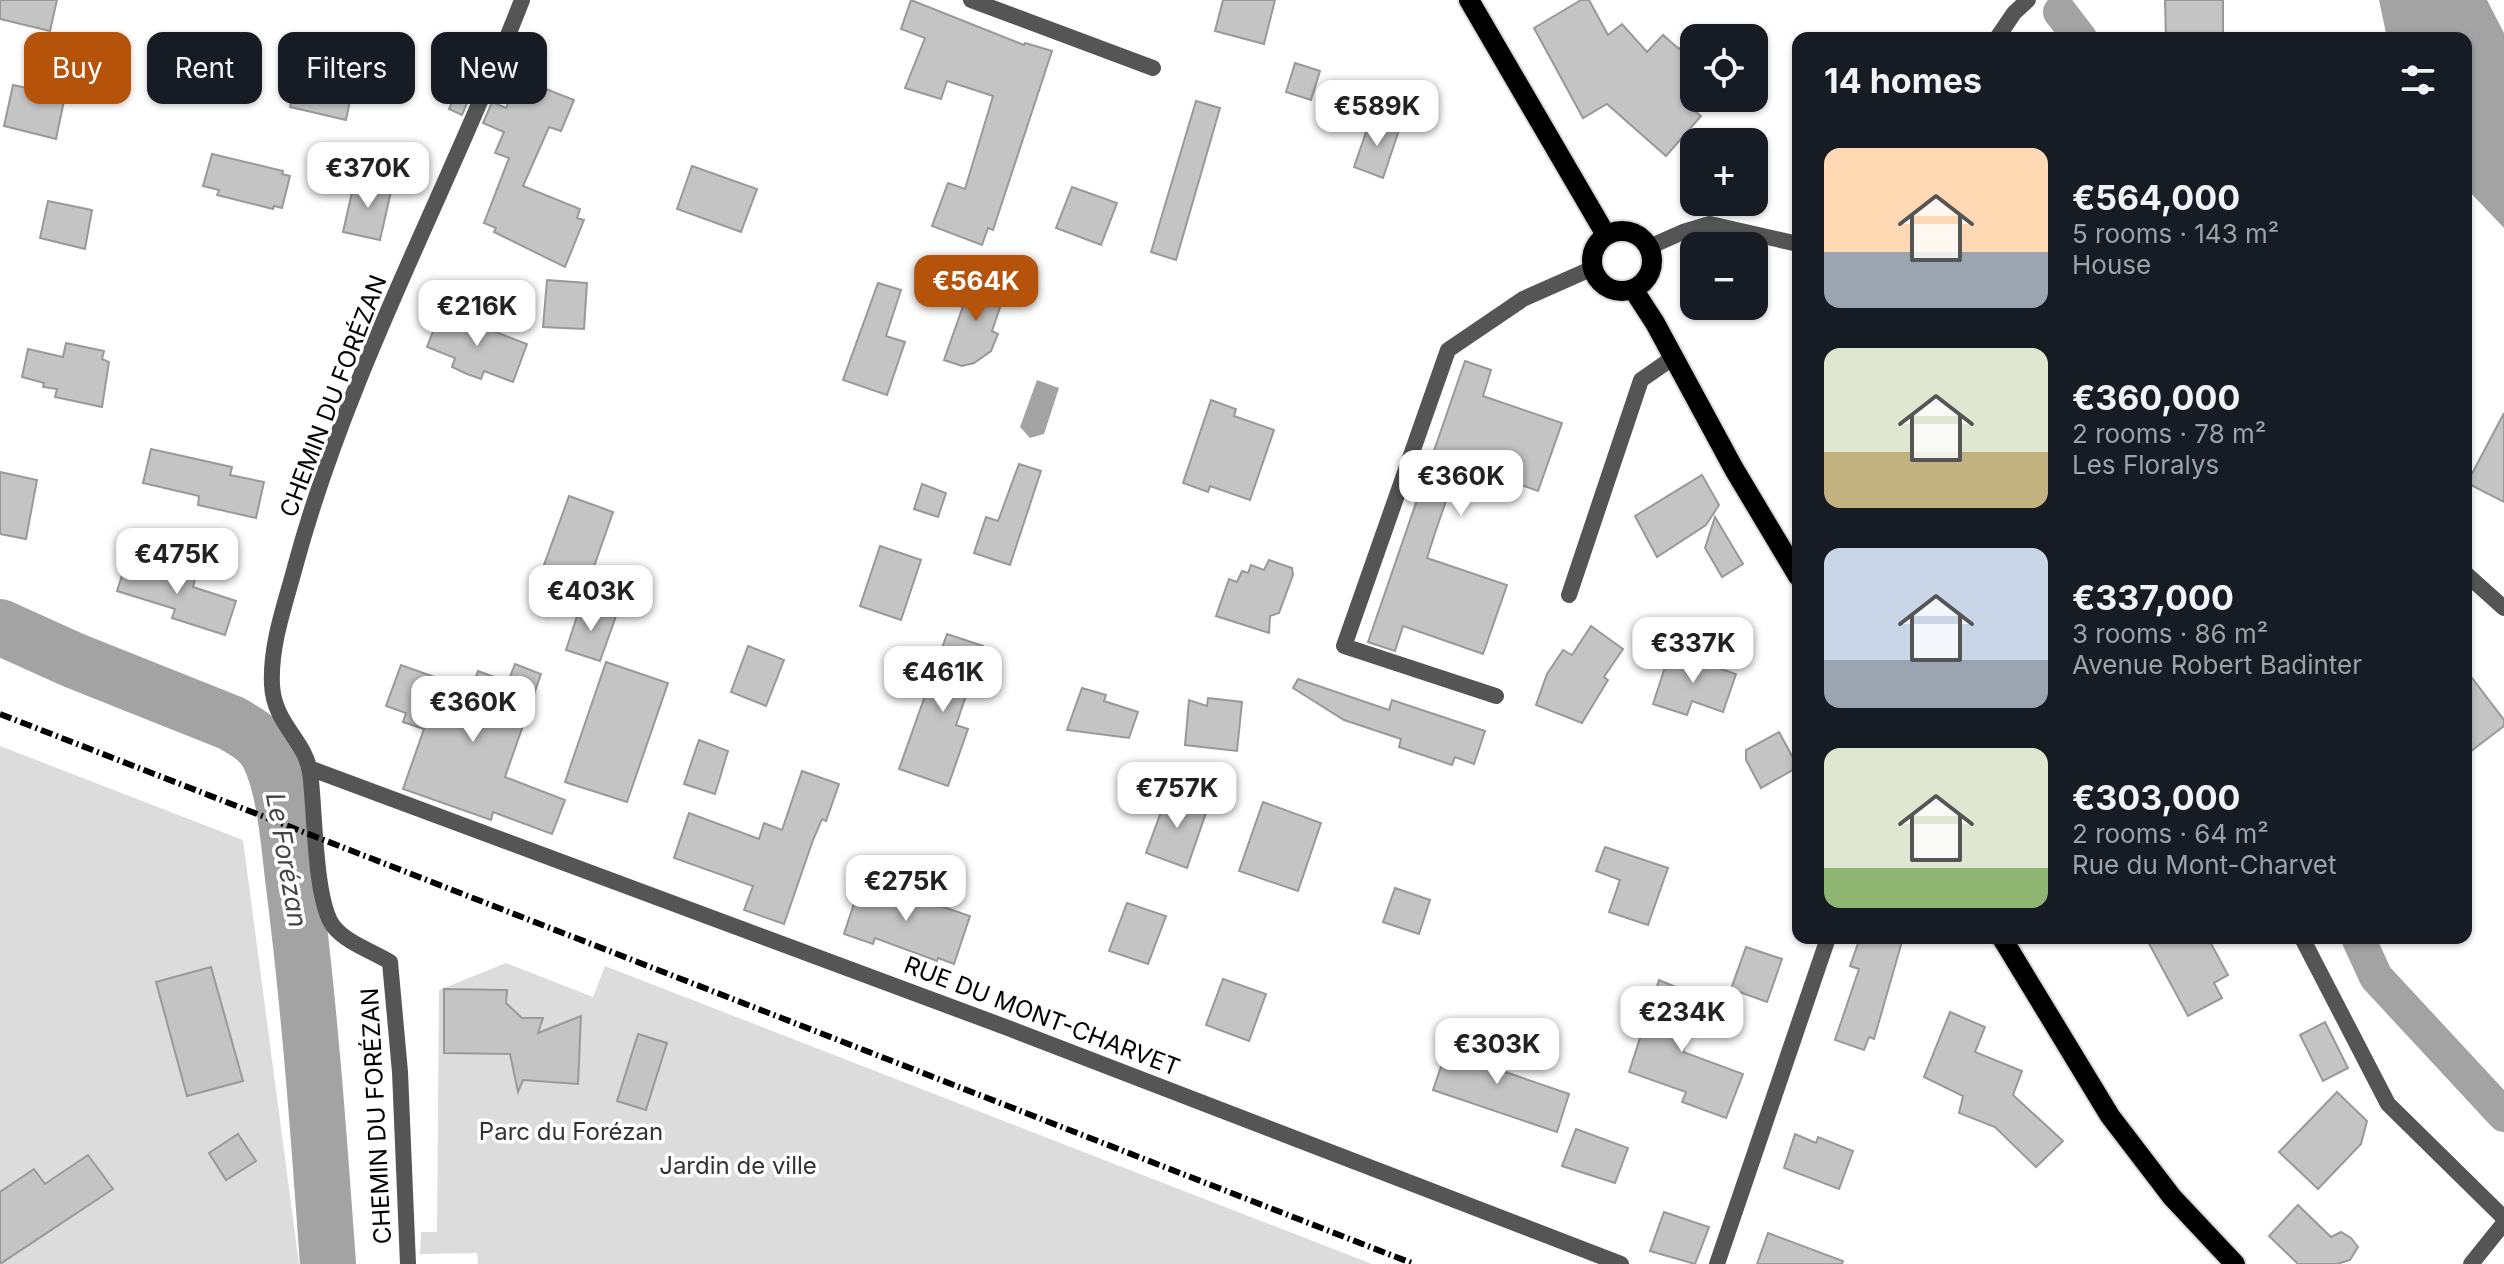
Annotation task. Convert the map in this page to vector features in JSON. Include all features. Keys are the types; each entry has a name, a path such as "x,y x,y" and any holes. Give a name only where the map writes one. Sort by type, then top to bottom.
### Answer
{"main road":[{"path":"1469,0 1606,235"},
{"path":"1630,232 1649,247 1651,266 1641,283 1633,289 1608,288 1593,268 1594,249 1606,235 1630,232"},
{"path":"1633,289 1792,566"},
{"path":"2006,944 2110,1116 2172,1197 2229,1257 2244,1264"}],"street":[{"name":"CHEMIN DU FORÉZAN","path":"408,1264 400,1072 390,962 343,936 328,917 320,875 309,768 274,704 272,684 279,629 306,528 354,393 488,87 522,0"},
{"path":"971,0 1153,68"},
{"path":"2001,32 2028,0"},
{"path":"1649,247 1710,224 1792,243"},
{"path":"1496,696 1344,646 1448,350 1523,299 1593,268"},
{"path":"1569,595 1641,380 1674,357"},
{"path":"2472,579 2504,608"},
{"name":"RUE DU MONT-CHARVET","path":"309,768 1022,1033 1621,1264"},
{"path":"1717,1264 1826,944"},
{"path":"2305,944 2388,1104 2504,1221 2471,1264"}],"green space":[{"path":"0,746 243,840 299,1264 0,1264"},
{"name":"Parc du Forézan","path":"506,963 593,997 605,966 1372,1264 478,1264 477,1253 420,1254 421,1232 437,1232 439,990"}],"shaded area":[{"path":"2379,0 2487,0 2504,33 2504,228 2472,194 2472,32 2386,32"},
{"path":"1037,380 1059,388 1044,434 1030,438 1020,427"}],"building":[{"path":"0,0 57,0 50,31 0,19"},
{"path":"911,0 1024,45 1052,51 993,230 988,228 982,245 932,226 948,183 965,189 993,96 947,81 941,99 905,88 925,38 901,29"},
{"path":"1223,0 1275,0 1264,44 1215,31"},
{"path":"1581,0 1589,0 1608,35 1622,24 1647,52 1663,35 1680,48 1680,112 1696,112 1701,116 1690,128 1680,128 1680,140 1666,156 1607,104 1583,118 1534,28"},
{"path":"2165,0 2223,0 2223,32 2166,32"},
{"path":"1295,63 1320,71 1311,100 1286,92"},
{"path":"13,85 24,87 24,104 63,104 56,139 4,126"},
{"path":"547,89 574,100 561,131 549,127 523,186 580,209 577,218 584,220 565,267 494,232 496,228 484,223 509,158 495,153 504,132 483,123 491,104 506,108 508,104 547,104"},
{"path":"1196,101 1220,108 1176,260 1151,252"},
{"path":"291,104 349,104 346,120 290,107"},
{"path":"451,104 467,104 462,115 449,109"},
{"path":"1371,118 1400,127 1383,178 1354,167"},
{"path":"212,154 283,171 282,174 290,176 282,208 274,206 273,209 217,195 219,190 203,186"},
{"path":"692,166 757,189 741,232 677,209"},
{"path":"355,179 392,187 380,240 343,232"},
{"path":"1072,187 1117,203 1101,245 1056,228"},
{"path":"48,201 92,210 85,249 40,238"},
{"path":"974,275 1007,287 992,331 998,334 991,351 974,363 962,366 944,360"},
{"path":"547,280 587,283 584,329 543,327"},
{"path":"878,283 901,290 886,336 905,342 887,395 843,380"},
{"path":"441,311 527,344 513,382 484,371 481,379 467,374 452,367 455,358 427,347"},
{"path":"66,343 104,351 102,359 109,362 102,407 55,397 57,389 43,387 44,383 22,377 28,349 63,357"},
{"path":"1465,361 1491,370 1483,396 1562,423 1538,491 1459,463 1435,533 1427,558 1507,585 1483,654 1403,626 1395,651 1368,642"},
{"path":"1211,400 1236,409 1234,416 1274,430 1250,500 1210,486 1208,492 1183,483"},
{"path":"2504,413 2504,502 2472,486 2472,474"},
{"path":"151,449 232,467 230,475 264,482 256,518 198,505 199,496 143,483"},
{"path":"1019,464 1041,471 1010,565 974,553 986,517 998,521"},
{"path":"0,472 37,480 26,539 0,534"},
{"path":"1702,475 1719,505 1706,525 1657,557 1635,516"},
{"path":"922,484 946,493 938,517 914,509"},
{"path":"569,496 613,512 589,581 544,565"},
{"path":"1715,517 1743,564 1722,577 1705,548"},
{"path":"880,546 921,560 901,620 860,606"},
{"path":"128,557 195,579 193,587 236,601 225,635 172,618 175,609 117,591"},
{"path":"1269,560 1292,568 1293,575 1279,613 1270,616 1269,633 1216,616 1229,579 1237,582 1242,571 1248,573 1251,565 1264,570"},
{"path":"581,604 616,616 600,661 566,650"},
{"path":"1591,626 1623,649 1604,677 1608,680 1582,723 1536,705 1547,674 1563,650 1572,655"},
{"path":"947,634 983,646 956,725 968,729 948,786 899,769"},
{"path":"748,646 784,660 766,706 731,692"},
{"path":"1669,655 1680,655 1736,674 1723,712 1692,701 1687,715 1653,704"},
{"path":"606,662 668,683 627,802 565,782"},
{"path":"515,664 541,674 505,777 565,800 552,834 493,812 491,820 403,789 424,729 403,722 406,713 386,706 401,665 471,690 478,671 508,682"},
{"path":"2472,678 2504,720 2504,726 2472,750"},
{"path":"1298,679 1389,710 1392,700 1485,731 1474,764 1455,757 1452,765 1399,747 1401,739 1344,720 1293,688"},
{"path":"1082,688 1106,695 1104,701 1138,712 1129,738 1067,730"},
{"path":"1208,698 1242,702 1237,751 1185,745 1189,700 1207,706"},
{"path":"1779,732 1792,756 1792,770 1761,788 1746,760 1746,750"},
{"path":"699,740 728,751 715,794 684,784"},
{"path":"802,771 839,784 826,821 822,819 813,840 784,924 744,910 753,886 674,858 689,813 759,839 764,823 782,830"},
{"path":"1168,793 1208,807 1187,868 1146,853"},
{"path":"1263,802 1321,823 1298,891 1239,871"},
{"path":"1605,847 1668,868 1648,925 1609,912 1620,880 1596,871"},
{"path":"862,879 970,916 954,964 938,958 937,961 875,938 873,944 844,934"},
{"path":"1395,888 1430,900 1419,934 1383,922"},
{"path":"1127,903 1166,916 1148,964 1109,951"},
{"path":"1858,944 1901,944 1874,1039 1869,1037 1864,1050 1835,1040 1859,969 1850,966"},
{"path":"2149,944 2211,944 2228,975 2214,983 2222,998 2188,1016"},
{"path":"1746,947 1782,959 1767,1002 1731,989"},
{"path":"211,967 243,1081 187,1096 156,982"},
{"path":"1223,979 1266,994 1249,1041 1206,1025"},
{"path":"1659,980 1702,998 1683,1052 1743,1074 1726,1118 1682,1102 1686,1092 1629,1072"},
{"path":"444,989 507,990 506,1003 522,1018 543,1018 538,1033 581,1016 578,1084 523,1080 518,1092 510,1054 444,1053"},
{"path":"1950,1012 1985,1027 1975,1052 2022,1071 2013,1095 2063,1141 2036,1167 1995,1127 1959,1113 1963,1096 1924,1077"},
{"path":"2325,1022 2348,1068 2323,1081 2300,1035"},
{"path":"638,1034 667,1043 646,1110 617,1101"},
{"path":"1452,1034 1494,1048 1488,1066 1569,1094 1557,1132 1433,1090"},
{"path":"2337,1092 2367,1121 2361,1144 2318,1189 2279,1152"},
{"path":"1576,1129 1628,1148 1615,1183 1562,1166"},
{"path":"238,1134 256,1161 226,1180 209,1153"},
{"path":"1795,1134 1816,1143 1818,1137 1853,1151 1839,1189 1784,1168"},
{"path":"88,1155 113,1189 0,1264 0,1192 34,1169 45,1184"},
{"path":"2298,1205 2331,1237 2341,1232 2351,1238 2358,1247 2350,1260 2337,1264 2298,1264 2269,1236"},
{"path":"1664,1212 1709,1227 1695,1264 1650,1251"},
{"path":"1768,1233 1843,1261 1842,1264 1757,1264"}],"waterway":[{"path":"2060,12 2075,32"},
{"name":"Le Forézan","path":"0,627 73,660 231,723 247,732 268,754 283,801 300,933 328,1264"},
{"path":"2361,944 2376,977 2504,1115"}],"railway":[{"path":"0,714 1414,1264"}],"park label":[{"name":"Jardin de ville","path":"738,1165"}]}
